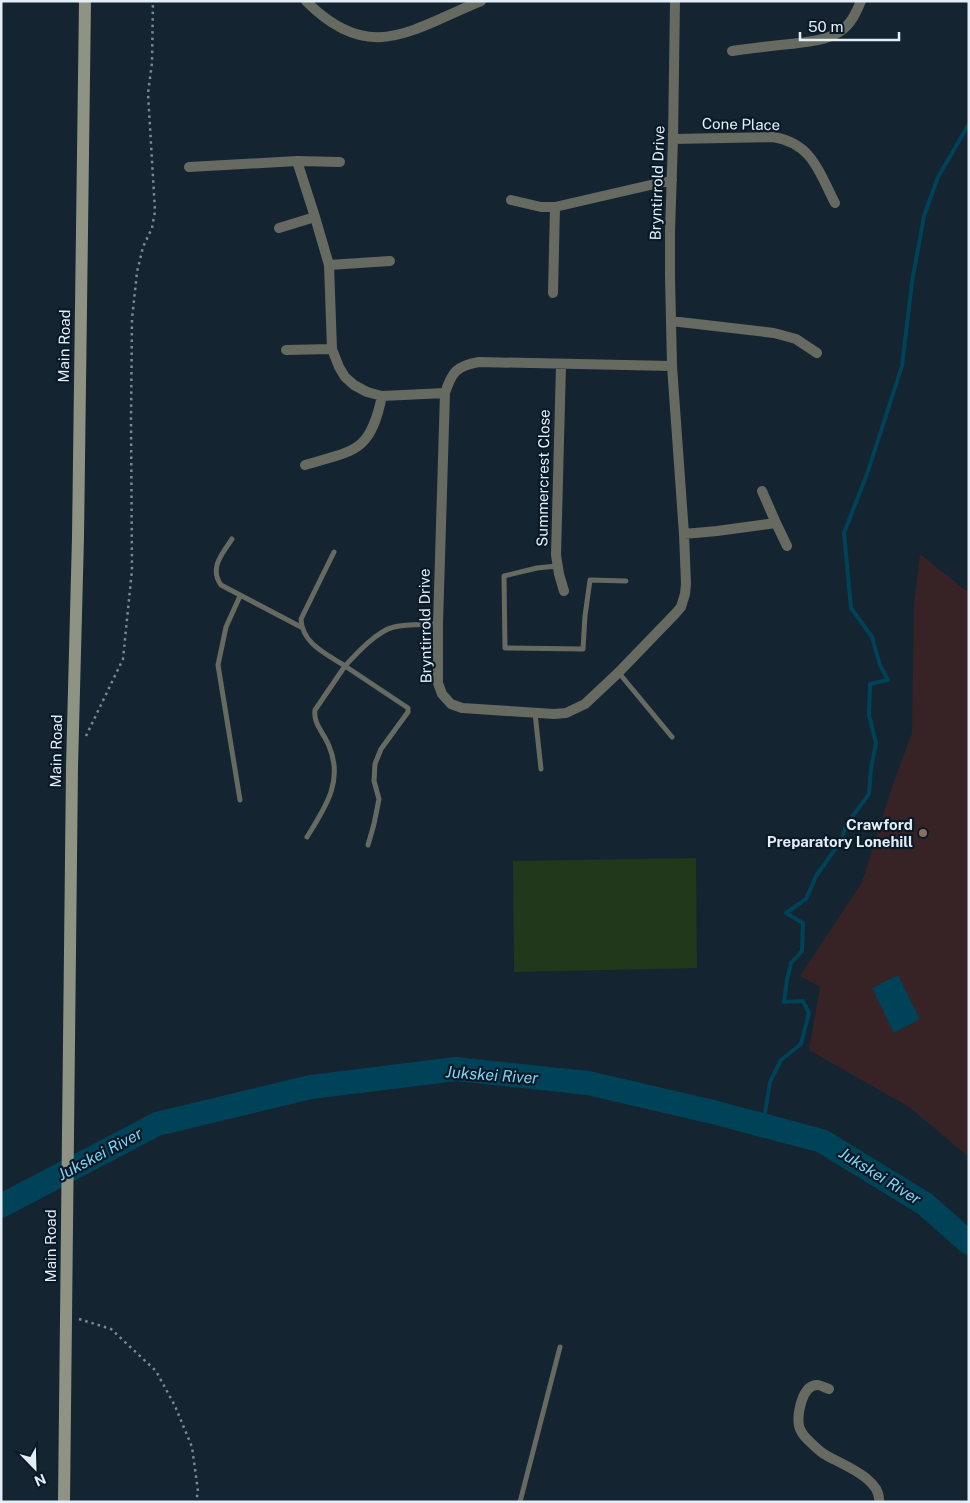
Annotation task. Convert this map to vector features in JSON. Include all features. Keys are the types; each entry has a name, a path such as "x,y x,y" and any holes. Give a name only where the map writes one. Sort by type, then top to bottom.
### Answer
{"main road":[{"name":"Main Road","path":"64,1502 72,767 78,537 85,1"}],"street":[{"path":"306,1 319,14 338,26 358,34 378,38 409,32 480,1"},
{"name":"Bryntirrold Drive","path":"672,366 479,362 466,364 456,370 450,378 445,393 438,683 442,694 451,704 462,708 535,713 566,713 576,709 585,704 618,673 681,606 685,594 684,534 672,366 671,321 670,232 675,1"},
{"path":"732,51 829,37 840,32 848,25 857,12 861,1"},
{"name":"Cone Place","path":"673,139 773,137 787,139 800,146 810,155 835,203"},
{"path":"189,167 297,161 340,162"},
{"path":"297,161 316,217 329,265 332,349 345,377 354,385 367,392 382,396 445,393"},
{"path":"511,200 541,207 555,207 672,180"},
{"path":"553,292 555,207"},
{"path":"279,228 316,217"},
{"path":"329,265 390,261"},
{"path":"671,321 774,333 796,339 817,353"},
{"path":"286,350 332,349"},
{"name":"Summercrest Close","path":"561,365 557,545 558,566 564,590"},
{"path":"305,465 349,452 359,446 366,439 376,420 382,396"},
{"path":"762,491 787,546"},
{"path":"684,534 776,523"},
{"path":"829,1389 818,1385 804,1392 799,1426 806,1438 822,1453 865,1477 874,1485 878,1490 879,1502"}],"lane":[{"path":"232,539 217,561 216,579 221,586 301,627"},
{"path":"334,552 301,619 301,627 305,636 311,643 408,708 408,712 381,749 375,764 374,781 379,799 368,845"},
{"path":"558,566 537,568 504,576 505,648 583,649 590,580 626,581"},
{"path":"240,596 226,627 218,665 240,800"},
{"path":"307,837 322,813 334,784 332,754 314,717 315,710 345,666 364,647 386,630 402,626 438,624"},
{"path":"618,673 672,737"},
{"path":"535,713 541,769"},
{"path":"520,1502 560,1347"}],"path":[{"path":"84,740 123,659 132,570 132,319 137,272 143,247 152,228 156,210 148,93 152,63 153,1"},
{"path":"65,1315 111,1329 156,1371 175,1406 192,1447 198,1491 196,1502"}],"shaded area":[{"name":"Crawford Preparatory Lonehill","path":"920,554 969,593 969,1157 909,1107 809,1050 820,987 800,976 862,882 893,784 912,733 914,605"}],"green space":[{"path":"696,858 697,968 514,972 513,861"}],"water":[{"path":"898,975 920,1019 894,1033 872,988"}],"waterway":[{"path":"763,1125 770,1082 781,1060 801,1044 809,1013 803,1001 784,1002 791,963 802,951 803,923 786,913 806,899 816,876 841,841 846,825 869,794 871,768 876,743 869,715 870,684 888,680 880,665 872,637 851,608 844,533 867,474 902,366 912,282 924,216 938,177 969,124"},
{"name":"Jukskei River","path":"1,1206 157,1124 311,1087 456,1069 588,1083 713,1112 822,1141 925,1204 969,1243"}],"place":[{"name":"Crawford Preparatory Lonehill","path":"923,833"}]}
